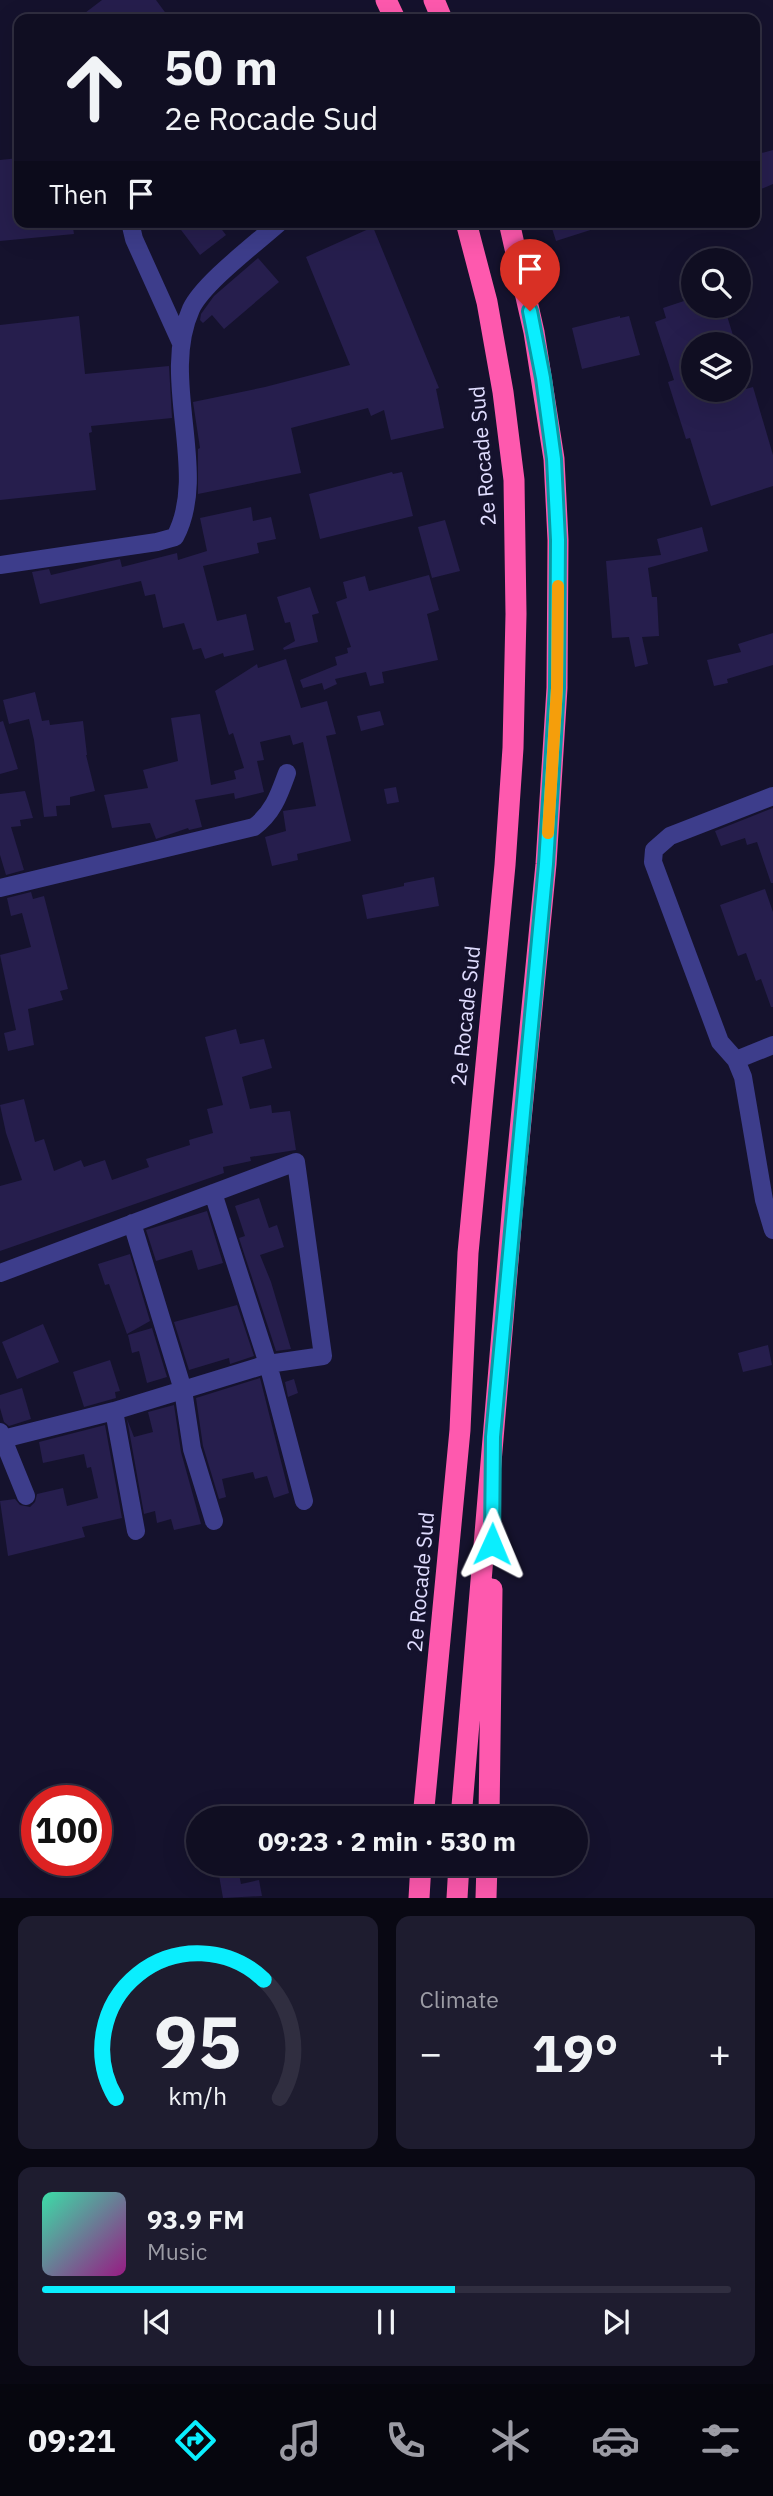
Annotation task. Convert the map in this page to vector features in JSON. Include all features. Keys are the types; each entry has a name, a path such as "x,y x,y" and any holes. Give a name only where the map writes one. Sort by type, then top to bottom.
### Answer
{"highway":[{"name":"2e Rocade Sud","path":"424,1806 460,1430 468,1253 505,866 513,748 516,614 514,480 503,392 487,302 468,228"},
{"path":"462,1806 547,852 557,675 558,540 554,459 537,344 510,228"},
{"path":"489,1806 493,1437"},
{"path":"419,1898 420,1876"},
{"path":"457,1898 458,1876"},
{"path":"486,1898 487,1876"}],"street":[{"path":"131,228 181,343"},
{"path":"0,565 158,542 175,537 182,523 188,472 180,388 181,343 192,307 219,275 273,228"},
{"path":"0,888 254,827 267,817 277,801 287,773"},
{"path":"773,796 670,836 654,850 653,862 720,1042 736,1060 743,1077 764,1199 773,1230"},
{"path":"736,1060 773,1045"},
{"path":"0,1273 296,1161 323,1356 268,1364 114,1411 1,1436 26,1496"},
{"path":"212,1193 268,1364 304,1501"},
{"path":"132,1223 183,1390 192,1449 214,1521"},
{"path":"114,1411 136,1531"}],"building":[{"path":"102,0 156,0 166,14 84,14"},
{"path":"773,150 773,184 760,189 760,153"},
{"path":"14,159 14,228 73,228 74,234 0,241 0,160"},
{"path":"180,228 221,228 226,235 200,255"},
{"path":"373,228 439,388 436,389 444,428 391,440 384,410 371,416 368,408 291,428 301,473 198,494 200,448 193,402 350,365 306,257"},
{"path":"552,228 597,228 556,241"},
{"path":"258,258 279,282 224,329 212,315 203,323 200,320 201,314 214,296"},
{"path":"681,302 681,318 728,318 732,332 681,332 681,402 751,402 753,387 773,455 773,486 711,506 690,438 686,439 668,382 674,380 655,322 666,318 663,308"},
{"path":"79,316 85,374 169,366 172,418 91,426 92,432 89,433 96,490 0,500 0,325"},
{"path":"629,316 640,355 582,369 572,328"},
{"path":"392,472 402,472 413,516 320,539 309,494"},
{"path":"251,507 253,521 271,517 276,539 257,543 259,553 203,566 217,621 246,614 254,650 224,657 223,653 205,659 201,648 193,650 184,623 163,628 155,594 145,596 141,581 40,604 32,572 49,569 51,575 120,559 122,567 177,553 178,560 207,551 200,518"},
{"path":"445,520 460,571 432,578 418,527"},
{"path":"702,527 708,551 648,568 652,597 657,597 659,636 642,637 648,664 635,667 629,637 612,638 606,561 661,555 657,539"},
{"path":"429,575 439,610 427,614 438,660 382,672 384,683 370,686 366,672 335,679 337,684 324,690 322,683 303,688 300,680 337,665 335,657 348,653 347,648 351,647 336,602 347,598 343,582 365,576 369,591"},
{"path":"310,587 319,613 312,615 318,642 284,650 283,648 295,641 290,622 285,623 277,597"},
{"path":"773,633 773,665 727,679 728,683 714,686 707,660 741,652 738,644"},
{"path":"286,659 301,708 327,701 336,734 326,736 351,841 297,854 298,860 272,866 265,837 286,831 283,811 316,806 303,742 293,745 290,735 260,742 264,760 257,761 264,792 235,799 234,793 195,800 202,827 188,828 156,839 150,823 112,828 104,795 148,788 143,770 178,761 171,718 200,714 211,785 236,779 234,771 244,768 233,733 229,735 215,691 257,664 258,668"},
{"path":"35,692 42,721 49,720 50,725 83,721 86,755 95,791 70,797 70,805 56,806 57,816 44,817 29,719 9,724 3,700"},
{"path":"380,711 384,725 361,731 357,716"},
{"path":"3,721 18,769 0,774 0,722"},
{"path":"396,787 399,802 387,804 384,789"},
{"path":"25,791 33,818 20,820 21,826 11,827 24,870 6,875 0,855 0,794"},
{"path":"773,808 771,883 757,842 747,845 745,838 721,846 715,831"},
{"path":"434,877 439,906 367,919 362,895"},
{"path":"765,889 773,912 773,1007 761,979 756,981 746,953 738,956 720,905"},
{"path":"31,892 33,899 44,896 68,989 60,991 63,1000 28,1009 34,1045 8,1051 4,1033 16,1030 0,955 31,947 22,913 11,916 7,898"},
{"path":"236,1029 240,1044 264,1039 272,1068 242,1077 250,1109 271,1105 272,1113 290,1111 296,1150 250,1157 251,1161 223,1167 224,1173 0,1251 0,1186 22,1180 6,1133 0,1105 24,1099 35,1142 44,1139 54,1171 81,1160 84,1167 105,1160 112,1180 149,1167 146,1159 190,1145 189,1140 213,1133 207,1109 223,1105 205,1037"},
{"path":"259,1198 269,1228 277,1225 284,1247 260,1255 291,1349 276,1351 239,1238 245,1236 235,1206"},
{"path":"207,1211 223,1263 198,1270 192,1250 156,1261 146,1230"},
{"path":"130,1254 150,1321 127,1334 109,1284 105,1285 98,1264"},
{"path":"237,1305 254,1356 230,1364 229,1358 189,1370 174,1322"},
{"path":"43,1324 59,1362 17,1379 2,1342"},
{"path":"152,1328 167,1377 147,1383 139,1351 132,1353 128,1335"},
{"path":"768,1345 772,1365 743,1372 738,1353"},
{"path":"110,1360 120,1391 115,1392 116,1398 84,1407 73,1372"},
{"path":"260,1378 289,1493 274,1498 267,1476 255,1479 253,1472 222,1479 226,1497 219,1499 203,1446 196,1398"},
{"path":"294,1379 298,1393 288,1397 285,1382"},
{"path":"22,1388 31,1419 9,1426 4,1422 0,1395"},
{"path":"174,1405 181,1452 201,1524 174,1530 171,1519 157,1523 155,1511 144,1514 127,1419 134,1437 153,1432 148,1412"},
{"path":"105,1425 122,1518 82,1527 85,1537 8,1556 0,1501 15,1499 20,1505 30,1507 37,1494 63,1488 67,1506 98,1498 91,1467 87,1468 84,1454 43,1463 39,1442"},
{"path":"219,1876 239,1876 241,1884 259,1880 262,1896 223,1898"}],"slow traffic":[{"path":"548,833 555,739 558,586"}],"route":[{"path":"492,1544 493,1437 546,864 557,688 558,540 554,459 543,378 530,311"}]}
